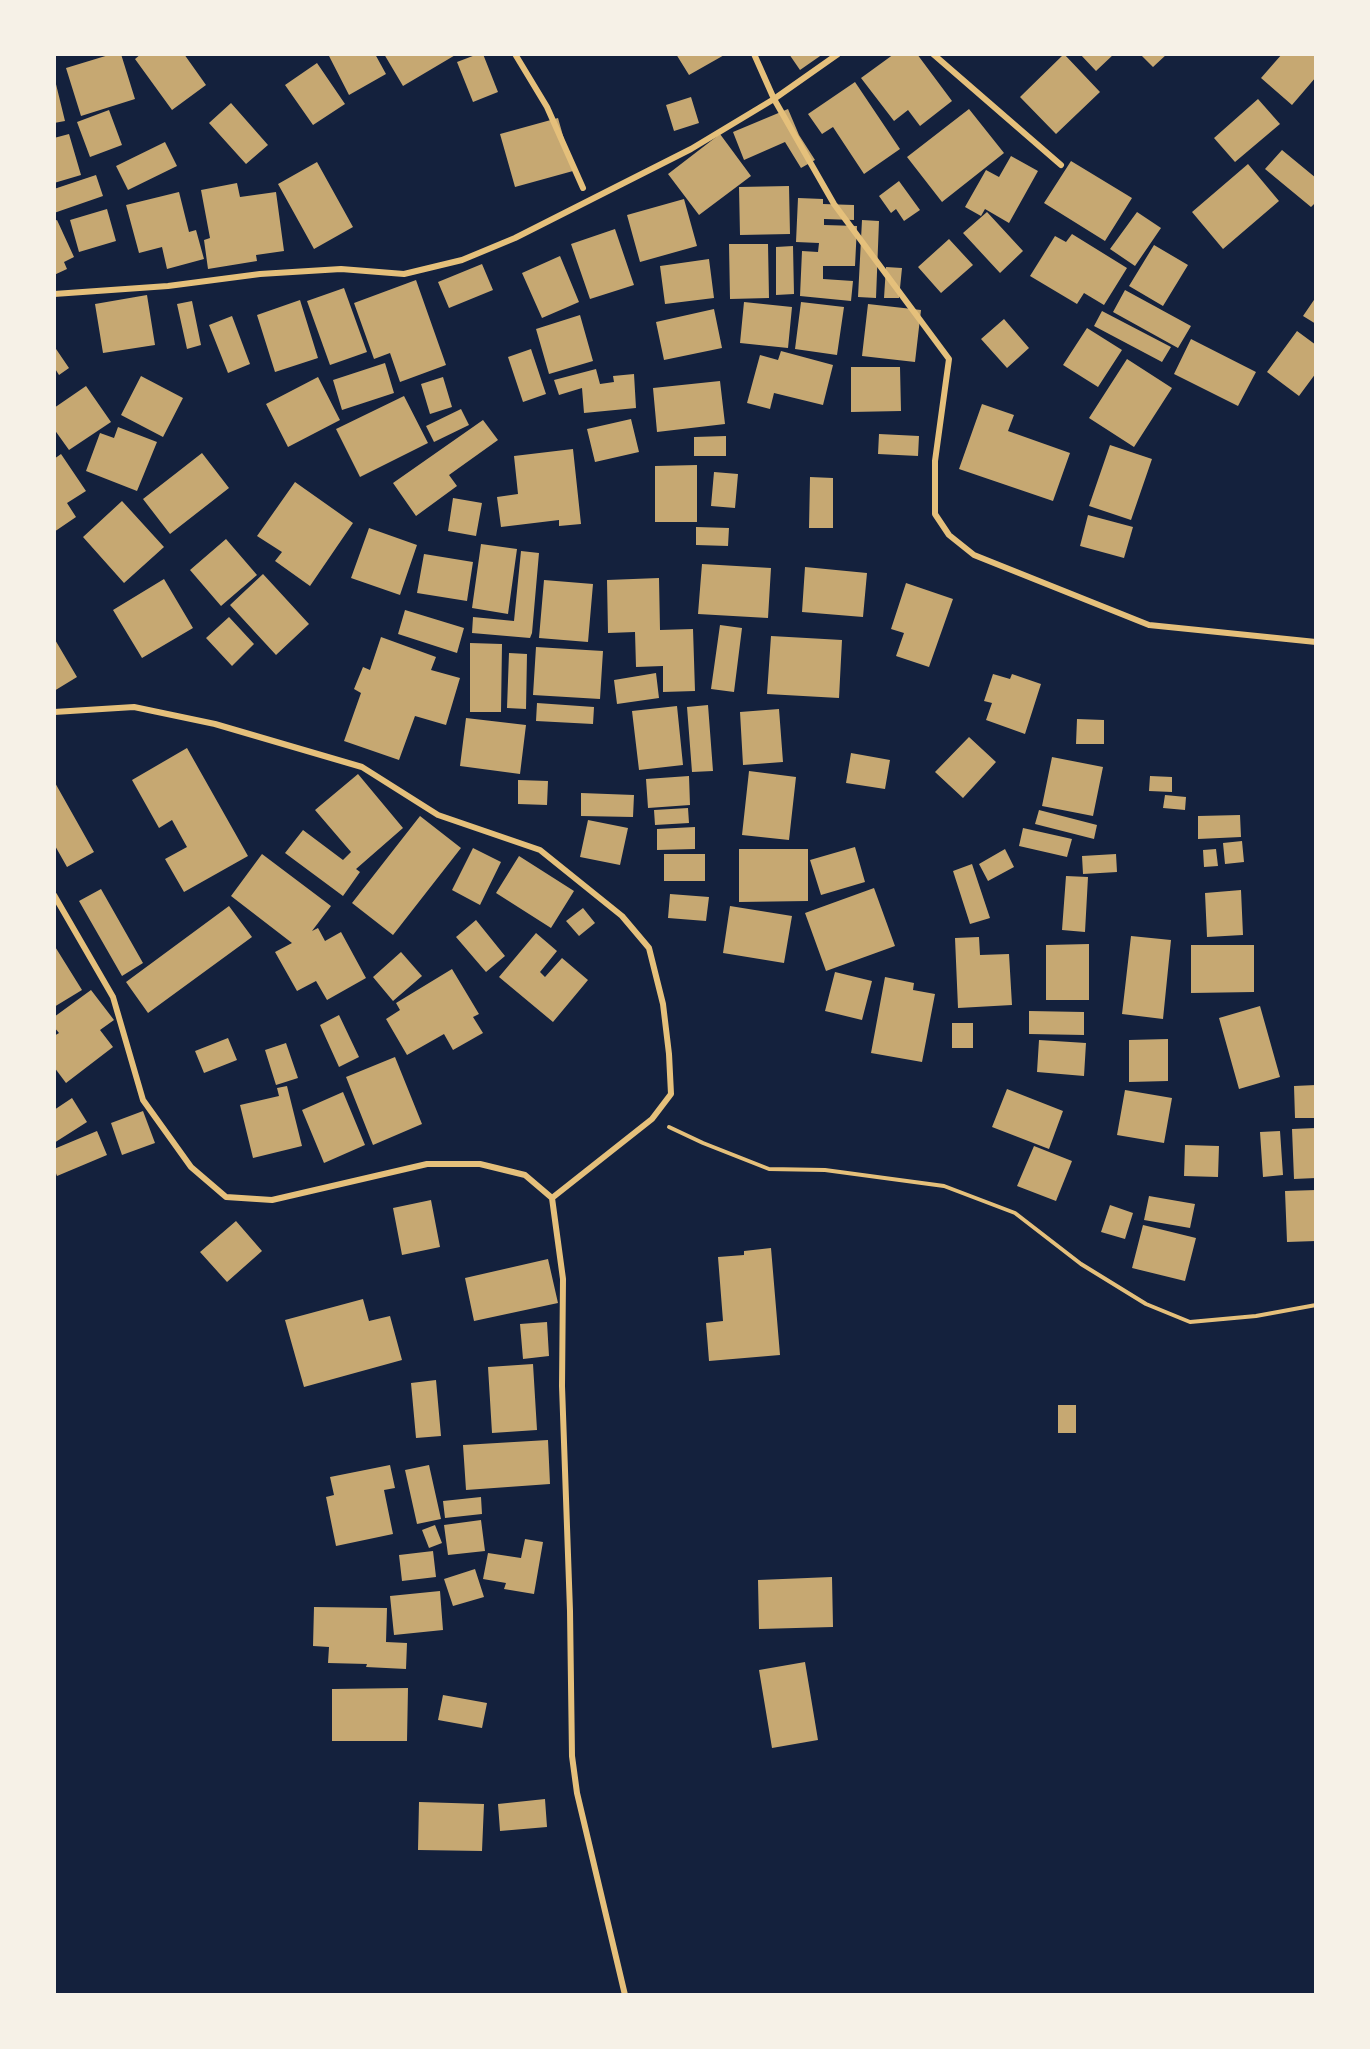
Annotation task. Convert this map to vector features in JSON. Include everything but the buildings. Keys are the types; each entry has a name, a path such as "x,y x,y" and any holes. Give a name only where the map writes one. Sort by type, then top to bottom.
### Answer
{"street":[{"path":"515,54 547,107 583,188"},
{"path":"754,54 774,99 834,204 949,358 935,461 935,514 950,535 974,555 1149,626 1316,642"},
{"path":"54,294 168,286 260,274 341,269 404,274 462,260 515,238 691,149 774,99 838,54"},
{"path":"933,54 1061,165"},
{"path":"54,712 134,707 215,724 362,767 438,815 540,849 622,916 649,948 663,1004 671,1094 652,1119 552,1198"},
{"path":"54,895 113,997 143,1100 191,1167 226,1197 272,1200 427,1164 480,1164 525,1175 552,1198 563,1279 562,1386 570,1611 572,1756 577,1793 625,1995"}],"path":[{"path":"652,1119 703,1143 769,1169 825,1170 944,1186 1015,1213 1081,1264 1146,1304 1190,1322 1256,1316 1316,1305"}]}
